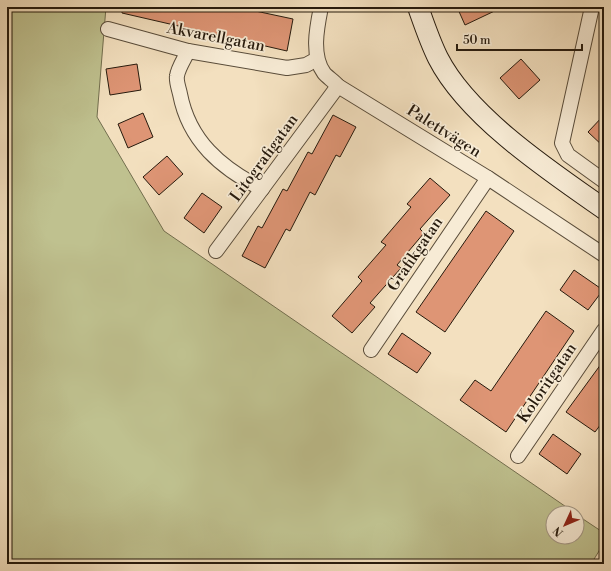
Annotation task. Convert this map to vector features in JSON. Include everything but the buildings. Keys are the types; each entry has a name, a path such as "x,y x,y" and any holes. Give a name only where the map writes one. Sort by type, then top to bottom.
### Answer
{"street":[{"path":"317,59 317,29 321,7"},
{"path":"418,7 438,59 467,98 524,152 604,209"},
{"path":"592,7 562,143 568,155 604,181"},
{"name":"Akvarellgatan","path":"108,29 188,51 286,68 306,65 317,59"},
{"path":"188,51 176,76 182,105 196,138 222,166 241,179 262,190"},
{"name":"Palettvägen","path":"317,59 324,73 338,86 488,178 604,255"},
{"name":"Litografigatan","path":"216,251 338,86"},
{"name":"Grafikgatan","path":"371,350 488,178"},
{"name":"Koloritgatan","path":"518,456 604,330"}],"green space":[{"path":"7,7 106,7 97,117 164,231 563,505 545,505 545,545 585,545 585,520 604,533 604,543 591,564 7,564"}]}
